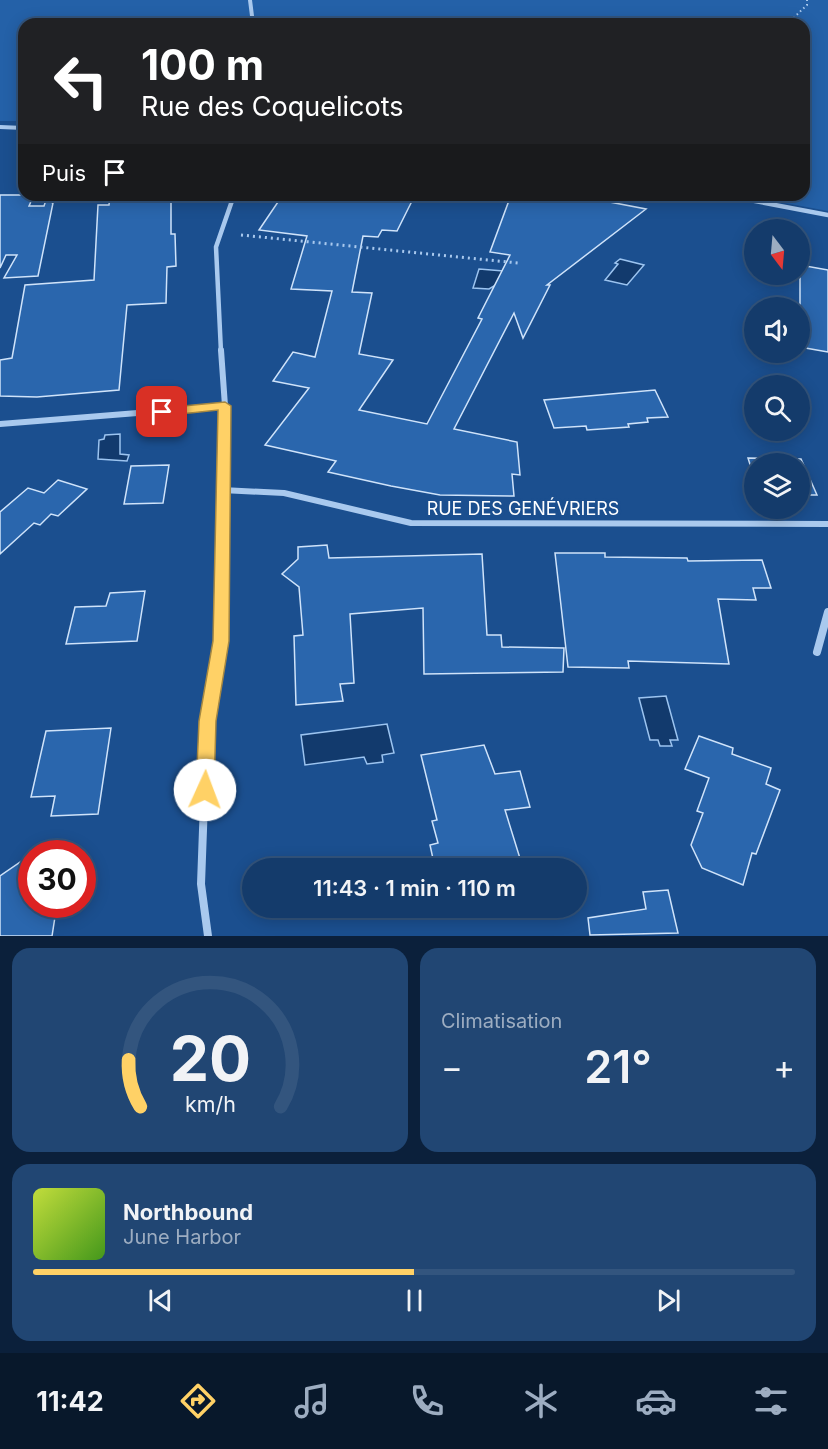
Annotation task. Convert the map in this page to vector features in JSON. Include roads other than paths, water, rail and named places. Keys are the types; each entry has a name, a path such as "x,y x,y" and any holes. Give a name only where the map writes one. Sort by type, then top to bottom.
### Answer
{"street":[{"path":"250,0 252,18"},
{"path":"0,127 18,128"},
{"path":"208,936 201,884 207,721 221,641 224,523 222,490 225,406 216,247 232,201"},
{"path":"754,201 828,215"},
{"path":"0,424 225,406"},
{"name":"RUE DES GENÉVRIERS","path":"222,490 284,493 411,523 828,524"},
{"path":"817,652 828,612"}]}
